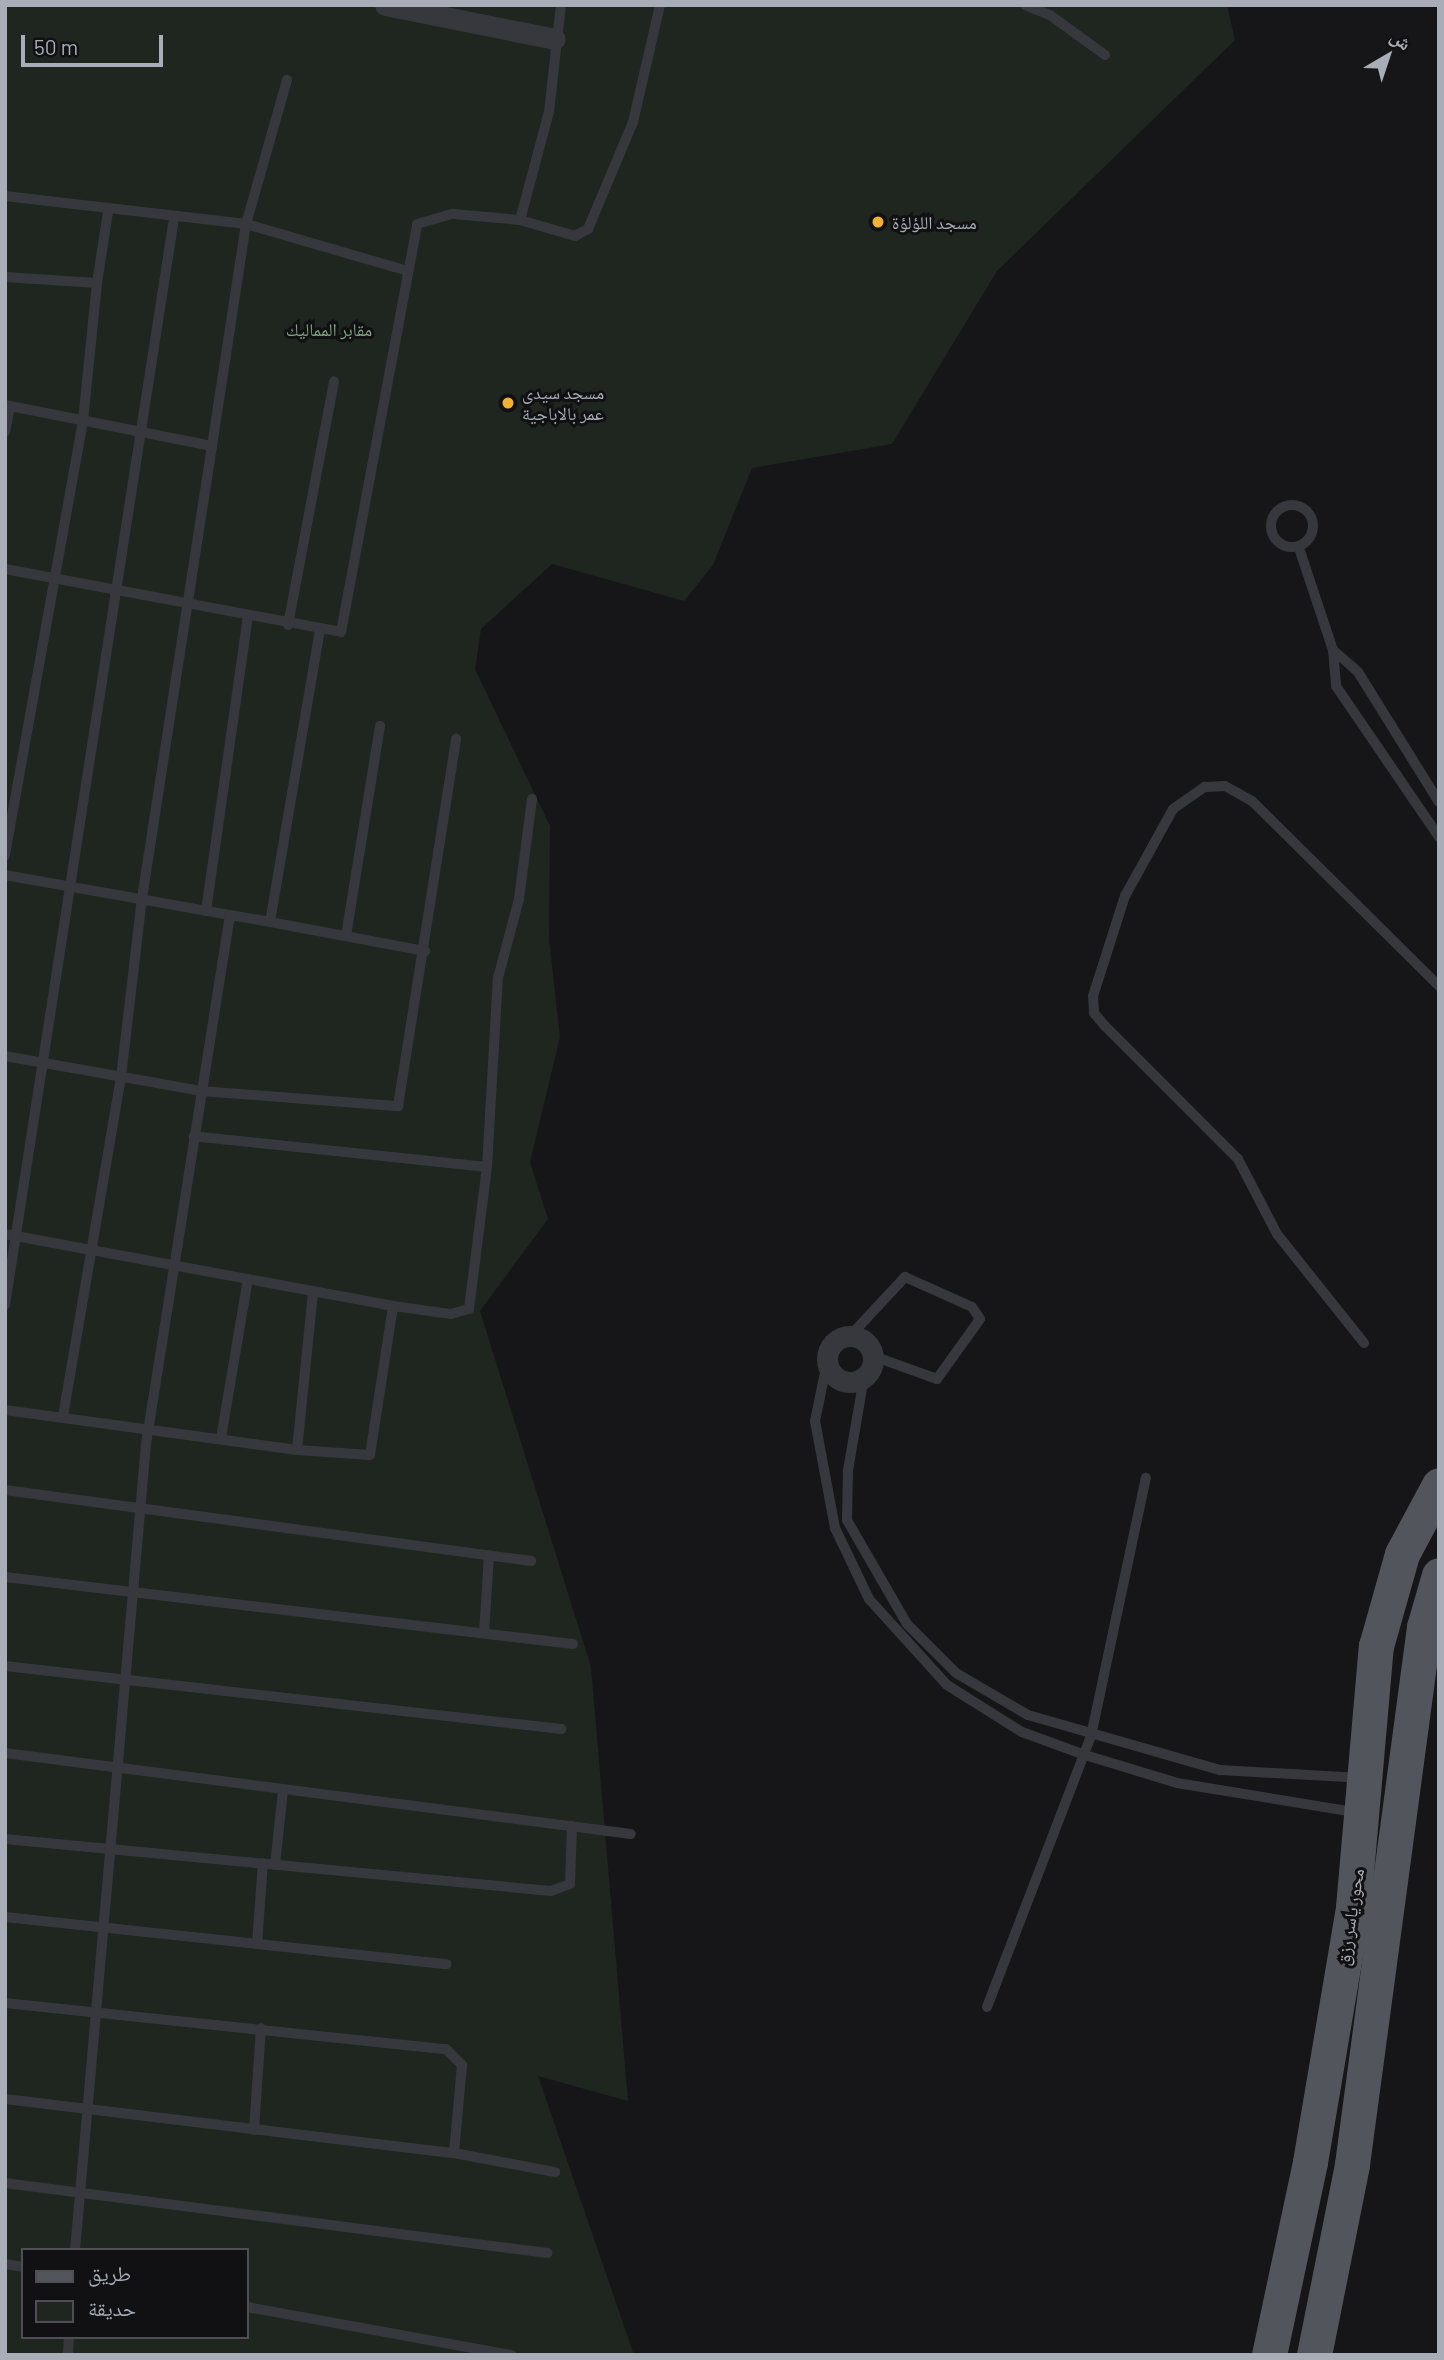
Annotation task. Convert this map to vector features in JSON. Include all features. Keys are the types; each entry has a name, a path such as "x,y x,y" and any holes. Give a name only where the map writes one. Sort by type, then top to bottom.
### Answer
{"main road":[{"name":"محور ياسر رزق","path":"1269,2355 1322,2097 1365,1814 1382,1615 1402,1554 1439,1485"},
{"name":"محور ياسر رزق","path":"1314,2355 1352,2164 1422,1638 1439,1575"}],"street":[{"path":"385,5 555,39"},
{"path":"850,1336 865,1342 873,1356 864,1377 841,1381 827,1363 835,1341 850,1336"}],"lane":[{"path":"520,220 549,112 555,39 561,5"},
{"path":"5,569 320,631 341,632 347,623 404,270 417,224 429,215 520,220 575,236 588,229 633,122 660,5"},
{"path":"1025,5 1050,15 1105,55"},
{"path":"62,1416 121,1077 142,898 184,605 246,224 287,80"},
{"path":"5,196 108,212 246,224 404,270"},
{"path":"5,856 50,578 83,421 97,283 108,212"},
{"path":"5,1305 11,1235 46,1063 75,887 174,218"},
{"path":"5,277 97,283"},
{"path":"288,625 334,381"},
{"path":"5,432 8,406 212,446"},
{"path":"1299,548 1333,650 1336,686 1439,837"},
{"path":"206,911 248,617"},
{"path":"270,922 320,631"},
{"path":"1333,650 1358,672 1439,802"},
{"path":"346,936 380,726"},
{"path":"5,1056 201,1091 398,1105 425,951 456,739"},
{"path":"1364,1343 1277,1234 1238,1159 1105,1026 1094,1013 1093,996 1125,896 1173,809 1205,787 1225,786 1252,801 1439,986"},
{"path":"1411,796 1429,788"},
{"path":"11,1235 393,1306 451,1314 469,1309 487,1167 498,978 519,899 532,799"},
{"path":"5,875 425,951"},
{"path":"75,2248 85,2107 149,1426 230,915"},
{"path":"194,1136 487,1167"},
{"path":"850,1336 905,1277 972,1307 980,1319 937,1379 873,1356"},
{"path":"221,1438 248,1279"},
{"path":"298,1450 313,1292"},
{"path":"5,1410 149,1426 298,1450 370,1455 393,1306"},
{"path":"827,1363 815,1421 835,1528 869,1599 925,1664 974,1706 1085,1755 1177,1783 1365,1814"},
{"path":"864,1377 848,1471 847,1520 887,1596 934,1653 981,1692 1091,1736 1220,1770 1368,1778"},
{"path":"987,2007 1091,1736 1146,1478"},
{"path":"5,1490 140,1505 531,1561"},
{"path":"484,1633 489,1555"},
{"path":"5,1577 573,1644"},
{"path":"5,1666 561,1729"},
{"path":"5,1753 631,1834"},
{"path":"257,1944 283,1790"},
{"path":"5,1839 551,1891 570,1884 572,1826"},
{"path":"5,1917 447,1964"},
{"path":"5,2003 261,2028 455,2053 461,2065 454,2153"},
{"path":"254,2130 261,2028"},
{"path":"5,2099 454,2153 555,2172"},
{"path":"5,2183 79,2189 547,2253"},
{"path":"248,2307 512,2355"}],"green space":[{"name":"مقابر المماليك","path":"5,5 1227,5 1235,40 997,271 892,444 752,468 713,565 684,601 552,564 481,629 475,669 550,826 549,939 560,1037 530,1162 548,1219 480,1311 591,1667 628,2101 538,2076 634,2355 5,2355"}],"place":[{"name":"مسجد اللؤلؤة","path":"878,222"},
{"name":"مسجد سيدى عمر بالاباجية","path":"508,403"}]}
